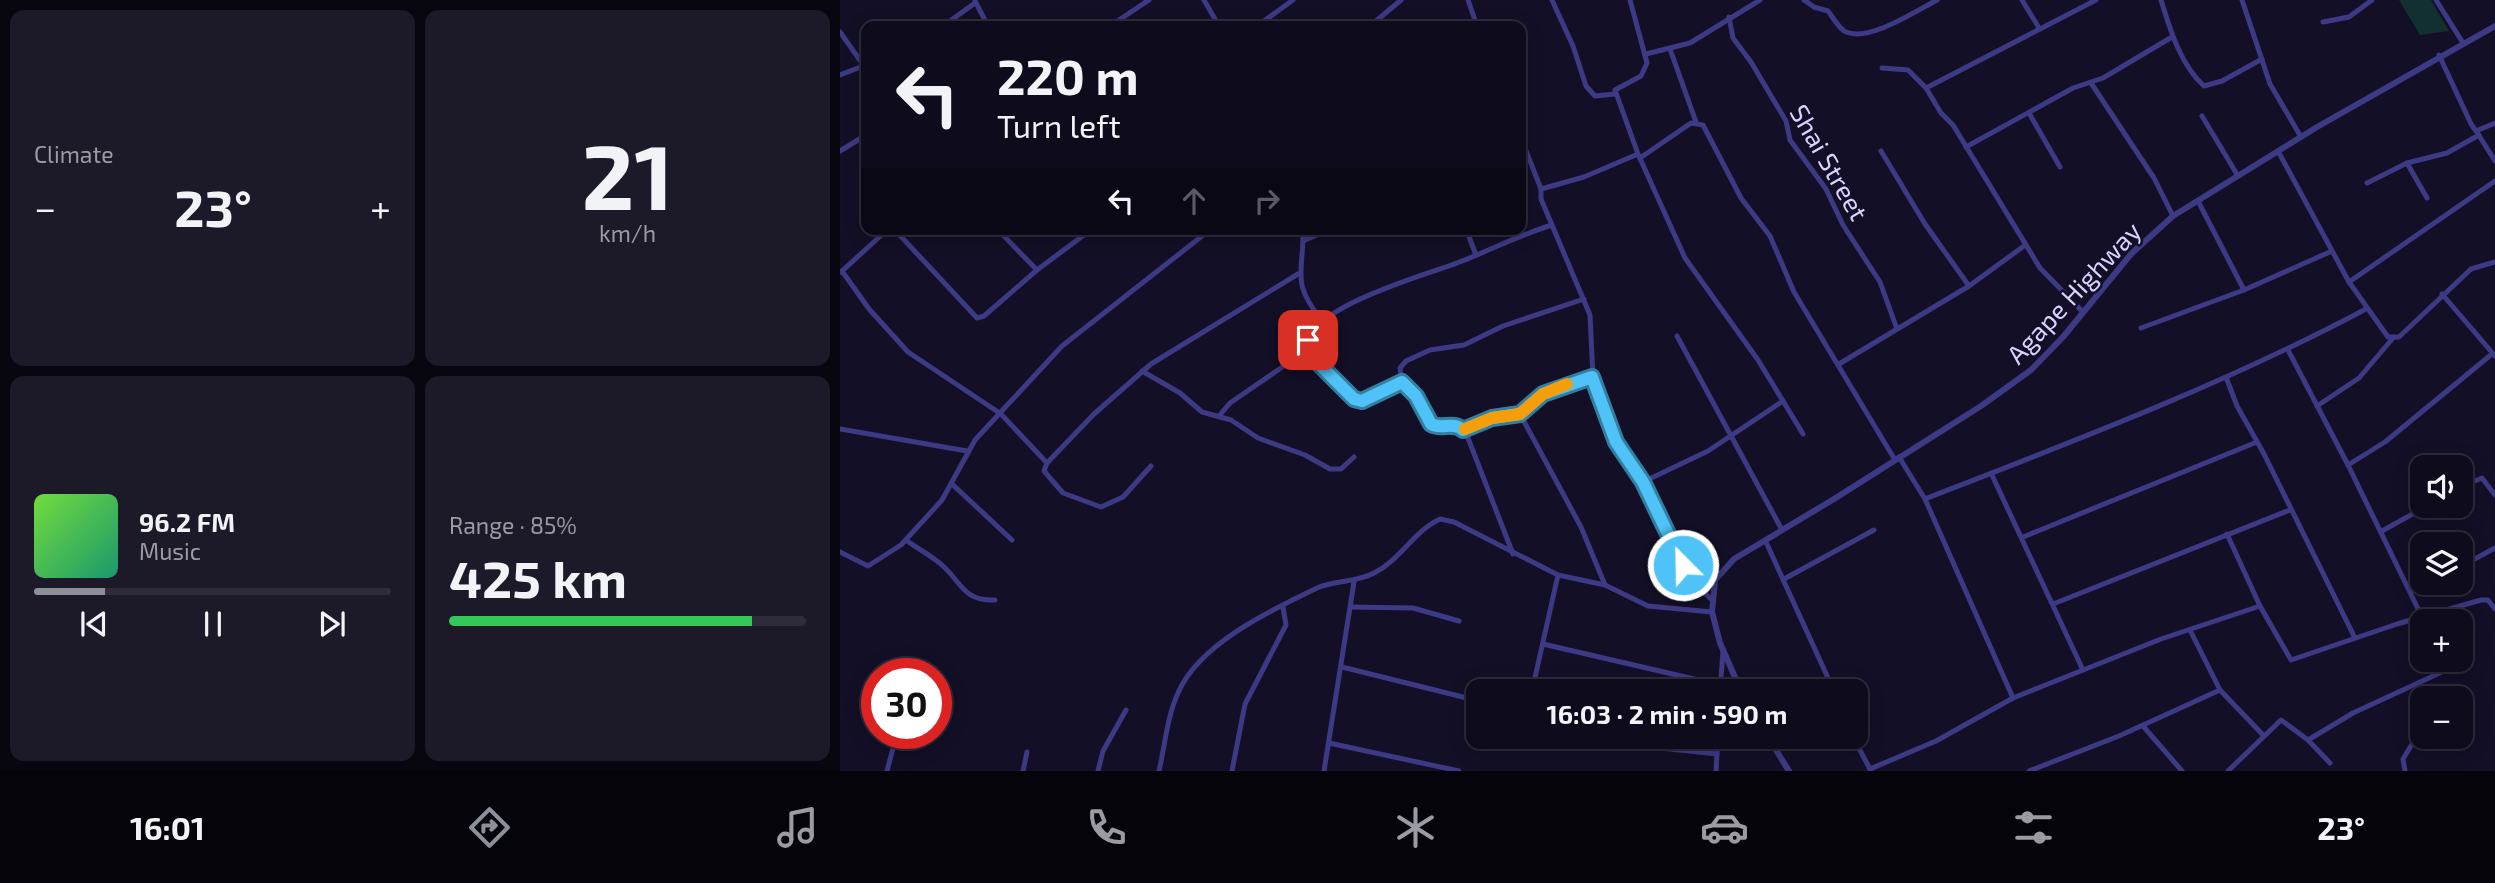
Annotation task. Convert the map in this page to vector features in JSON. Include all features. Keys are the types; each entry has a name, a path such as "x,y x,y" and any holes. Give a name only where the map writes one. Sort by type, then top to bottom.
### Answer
{"street":[{"path":"1116,21 1138,3 1149,0"},
{"path":"1204,0 1216,21"},
{"path":"1264,21 1293,0"},
{"path":"1376,21 1401,0"},
{"path":"1468,0 1475,21"},
{"path":"1552,0 1573,46 1586,86 1595,96 1615,94"},
{"path":"1630,0 1646,54 1644,73 1616,88 1615,94 1639,156 1685,258 1758,360 1802,435"},
{"path":"1646,54 1690,43 1760,0"},
{"path":"1804,0 1814,7 1828,11 1841,29 1853,34 1883,29 1937,0"},
{"path":"2022,0 2039,28"},
{"path":"1926,88 2096,0"},
{"path":"2161,0 2172,37 2192,72 2204,86 2222,81 2262,59"},
{"path":"2242,0 2270,84 2301,137"},
{"path":"2323,22 2349,18 2372,0"},
{"path":"2436,0 2463,43"},
{"path":"953,21 975,1 985,21"},
{"name":"Shai Street","path":"1729,17 1733,38 1751,62 1786,121 1790,140 1826,189 1843,225 1880,282 1897,329"},
{"name":"Agape Highway","path":"1735,679 1723,652 1712,612 1715,580 1725,567 1981,406 2031,370 2063,337 2143,241 2174,216 2439,55 2495,26"},
{"path":"840,32 861,60"},
{"path":"1966,147 2073,88 2091,83 2172,37"},
{"path":"1670,49 1696,122 1703,125 1741,198 1770,236 1794,292 1839,364 1873,429 1897,458 1924,499 2013,698"},
{"path":"2439,55 2461,107 2495,161"},
{"path":"840,75 861,67"},
{"path":"1882,68 1908,70 1926,88 1966,147 2024,246 2049,281 2082,311"},
{"path":"2091,83 2154,178 2174,216"},
{"path":"2029,113 2060,167"},
{"path":"2202,116 2238,176"},
{"path":"1541,189 1584,177 1639,156 1696,122"},
{"path":"2367,183 2407,163 2438,157 2495,123"},
{"path":"840,151 861,138"},
{"path":"1881,150 1925,224 1969,286"},
{"path":"1526,151 1552,225 1590,315 1592,377 1616,442 1643,482 1693,582 1712,599"},
{"path":"2278,151 2349,282 2382,333 2393,338 2399,337 2471,269 2495,262"},
{"path":"2407,163 2427,198"},
{"path":"2349,282 2495,181"},
{"path":"2197,201 2244,290"},
{"path":"1219,416 1230,403 1307,350 1310,335 1322,321 1363,296 1552,225"},
{"path":"881,235 841,272 869,309 908,352 1001,414 1047,463"},
{"path":"900,235 977,318 984,316 1082,235"},
{"path":"1003,235 1037,270"},
{"path":"840,552 868,566 906,540 952,484 967,451 1083,328 1204,235"},
{"path":"1303,235 1298,274 1306,299 1322,321"},
{"path":"1303,241 1316,235"},
{"path":"1468,235 1476,255"},
{"path":"1839,364 1969,286 2024,246"},
{"path":"2141,328 2244,290 2332,251"},
{"path":"1151,466 1122,497 1101,507 1076,499 1054,486 1045,476 1047,463 1094,414 1142,371 1211,324 1298,274"},
{"path":"2348,466 2385,442 2493,355 2442,294"},
{"path":"1513,554 1463,430 1457,426 1431,424 1416,396 1402,382 1400,368 1413,356 1464,345 1503,326 1584,299"},
{"path":"1924,499 2226,377 2288,350 2366,309"},
{"path":"1677,336 1782,530"},
{"path":"2317,406 2359,378 2393,338"},
{"path":"1307,350 1359,402 1402,382"},
{"path":"2288,350 2382,531 2410,592"},
{"path":"1142,371 1180,393 1202,412 1219,416 1267,442 1305,455 1330,470 1341,469 1354,457"},
{"path":"1463,430 1492,418 1520,414 1543,394 1592,377"},
{"path":"2226,377 2355,638"},
{"path":"1643,482 1730,437 1783,401"},
{"path":"1520,414 1581,527 1605,585"},
{"path":"840,429 967,451"},
{"path":"2023,537 2257,442"},
{"path":"1991,473 2023,537 2082,670"},
{"path":"2473,482 2482,478 2495,495"},
{"path":"952,484 1012,540"},
{"path":"2053,604 2290,510"},
{"path":"2382,531 2410,515"},
{"path":"1159,771 1173,706 1191,670 1222,641 1327,584 1353,582 1391,562 1440,519 1454,522 1558,575 1605,585 1648,606 1712,612"},
{"path":"1784,579 1874,530"},
{"path":"2227,534 2260,606 2291,660 2410,621"},
{"path":"906,540 945,568 963,591 985,600 995,600"},
{"path":"1765,540 1830,679"},
{"path":"2473,559 2495,548"},
{"path":"1535,679 1558,575"},
{"path":"1324,771 1353,582"},
{"path":"2452,609 2485,600 2495,609"},
{"path":"1860,749 1871,770 1936,741 2013,698 2190,629 2260,606"},
{"path":"1232,771 1245,704 1286,625 1283,607"},
{"path":"1351,607 1413,608 1459,621"},
{"path":"2190,629 2220,690 2263,735"},
{"path":"1543,644 1684,679"},
{"path":"1721,679 1723,652"},
{"path":"1342,667 1466,698"},
{"path":"2308,740 2353,713 2442,672"},
{"path":"2029,771 2143,726 2220,690"},
{"path":"1098,771 1107,743 1126,710"},
{"path":"2228,771 2281,720 2308,740 2330,763"},
{"path":"2143,726 2182,771"},
{"path":"1329,743 1459,771"},
{"path":"2405,771 2403,760 2410,748"},
{"path":"887,771 893,749"},
{"path":"1670,749 1717,754"},
{"path":"1716,771 1717,749"},
{"path":"1775,749 1789,771"},
{"path":"1023,771 1027,752"}],"green space":[{"path":"2399,0 2431,0 2449,31 2420,35"}],"slow traffic":[{"path":"1465,429 1492,418 1520,414 1543,394 1567,384"}],"route":[{"path":"1308,340 1307,350 1312,357 1338,380 1354,399 1362,401 1402,382 1416,396 1431,424 1437,427 1453,425 1463,430 1492,418 1520,414 1543,394 1592,377 1606,421 1616,442 1643,482 1683,565"}]}
